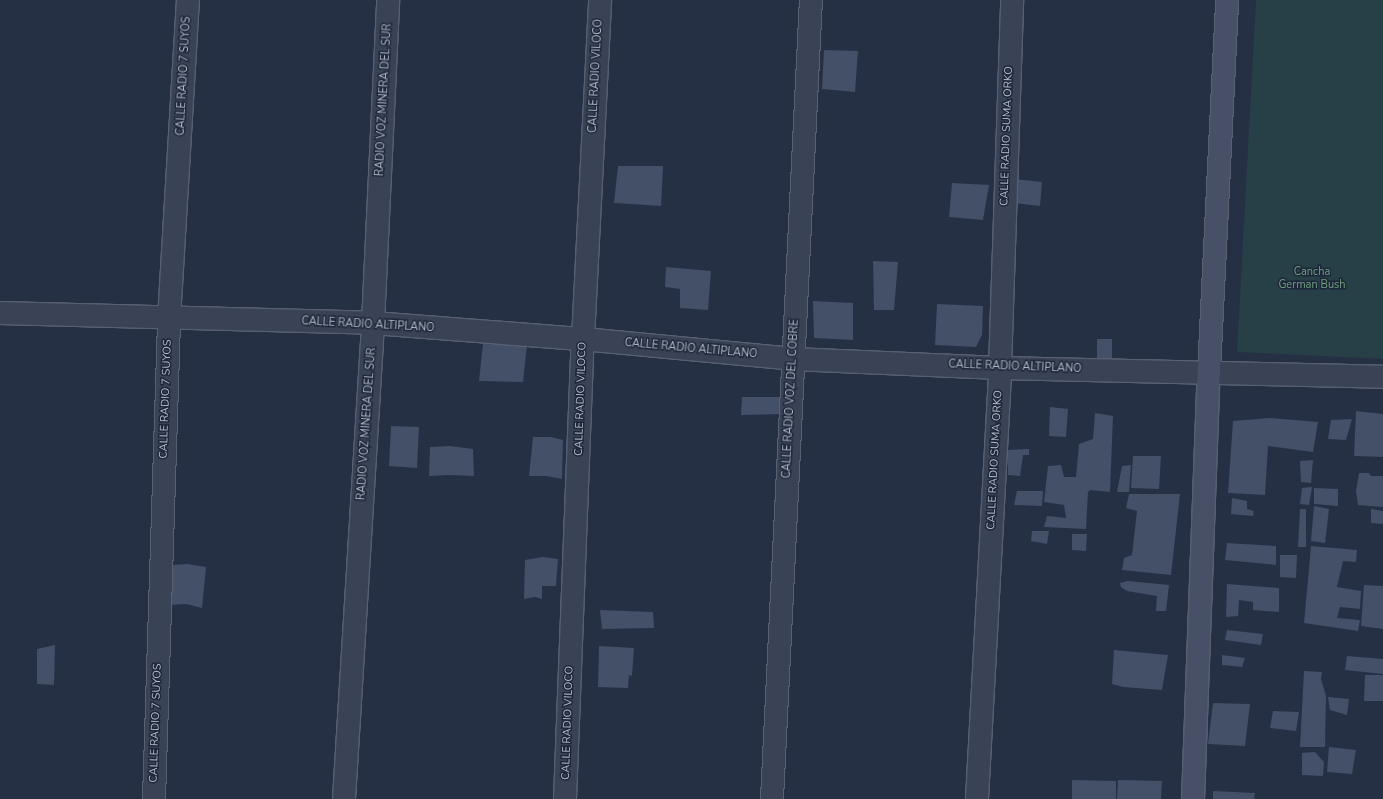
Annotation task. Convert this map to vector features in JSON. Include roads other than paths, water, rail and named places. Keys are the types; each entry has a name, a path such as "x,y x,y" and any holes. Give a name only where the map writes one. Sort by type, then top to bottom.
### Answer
{"street":[{"name":"CALLE RADIO 7 SUYOS","path":"154,799 169,318 188,0"},
{"name":"RADIO VOZ MINERA DEL SUR","path":"344,799 373,323 388,0"},
{"name":"CALLE RADIO VILOCO","path":"565,799 583,339 600,0"},
{"name":"CALLE RADIO VOZ DEL COBRE","path":"772,799 792,359 811,0"},
{"name":"CALLE RADIO SUMA ORKO","path":"977,799 1000,368 1012,0"},
{"path":"1192,799 1209,372 1227,0"},
{"name":"CALLE RADIO ALTIPLANO","path":"0,313 373,323 583,339 792,359 1000,368 1383,377"}],"park label":[{"name":"Cancha German Bush","path":"1312,279"}]}
